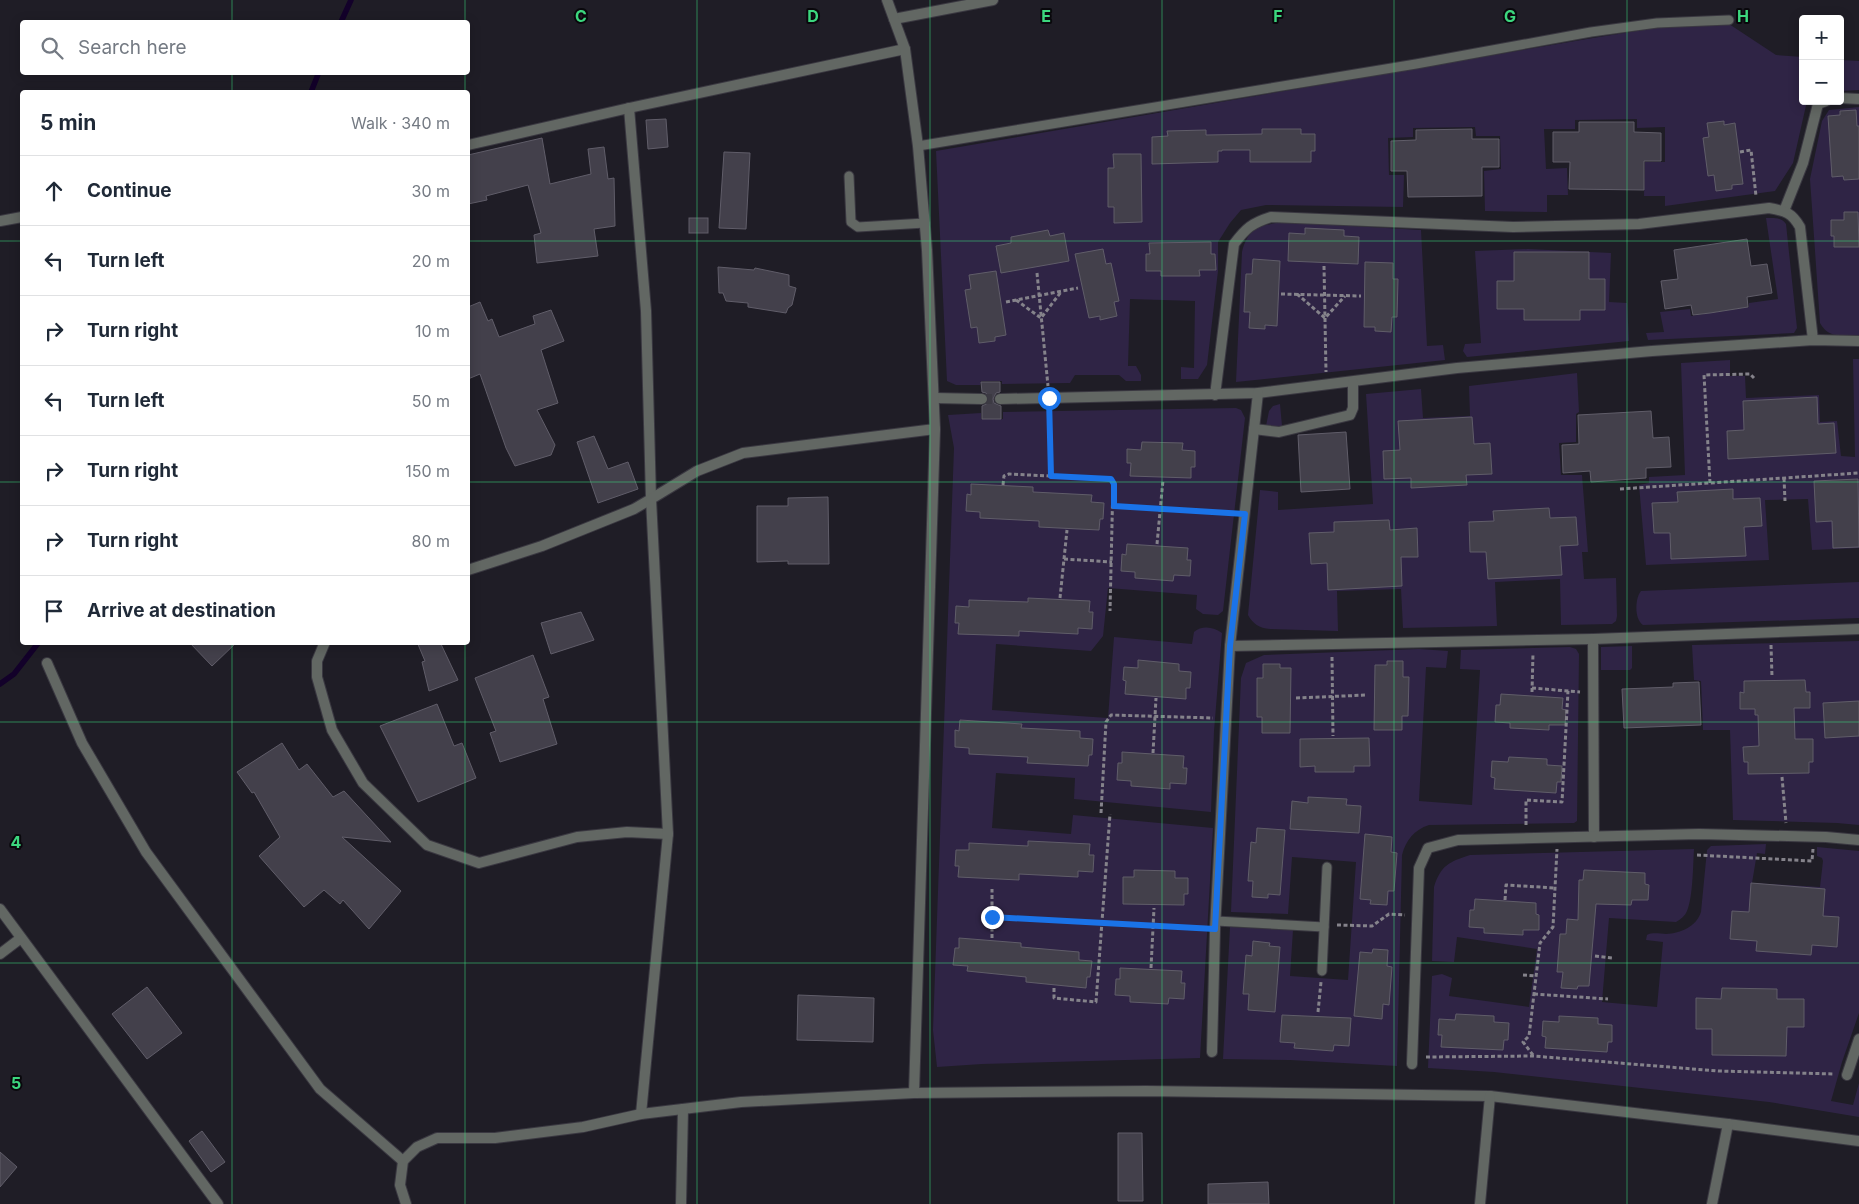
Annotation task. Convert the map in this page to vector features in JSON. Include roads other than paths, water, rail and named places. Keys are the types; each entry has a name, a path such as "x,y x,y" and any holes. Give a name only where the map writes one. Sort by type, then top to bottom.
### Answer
{"street":[{"path":"887,0 905,49 918,146 925,223 935,429 914,1093"},
{"path":"894,19 993,0"},
{"path":"470,145 629,108 905,49"},
{"path":"1844,98 1859,99"},
{"path":"1784,211 1803,163 1818,105"},
{"path":"629,108 646,311 652,539 668,834 641,1114"},
{"path":"1215,395 1234,244 1244,230 1255,222 1271,217 1513,227 1639,224 1757,209 1770,208 1784,211 1794,217 1800,227 1813,340"},
{"path":"0,221 20,217"},
{"path":"1000,399 1258,394 1457,368 1813,340 1859,342"},
{"path":"1254,429 1280,432 1350,415 1353,408 1353,382"},
{"path":"1212,1052 1216,925 1230,646 1258,394"},
{"path":"934,398 982,399"},
{"path":"470,569 542,546 634,509 697,471 743,452 935,429"},
{"path":"1230,646 1593,639 1859,629"},
{"path":"1593,639 1594,837"},
{"path":"324,645 317,661 317,677 332,730 363,783 427,845 479,863 577,838 627,832 668,834"},
{"path":"47,663 82,743 146,852 320,1089 403,1161"},
{"path":"1412,1060 1420,868 1428,848 1458,840 1699,834 1826,837 1859,840"},
{"path":"0,909 218,1204"},
{"path":"0,954 21,938"},
{"path":"1847,1075 1859,1039"},
{"path":"406,1204 400,1185 403,1161 417,1147 437,1138 495,1138 583,1127 641,1114 741,1102 914,1093 1146,1091 1490,1096 1859,1141"},
{"path":"1480,1204 1490,1096"},
{"path":"682,1204 683,1109"},
{"path":"1712,1204 1728,1124"}],"lane":[{"path":"918,146 1416,64 1591,32 1657,23 1729,20"},
{"path":"849,176 851,222 858,226 925,223"},
{"path":"1322,971 1327,867"},
{"path":"1216,925 1324,926"}],"waterway":[{"path":"342,20 351,0"},
{"path":"312,90 318,75"},
{"path":"0,684 14,674 37,645"}],"tunnel":[{"path":"982,399 1000,399"}]}
